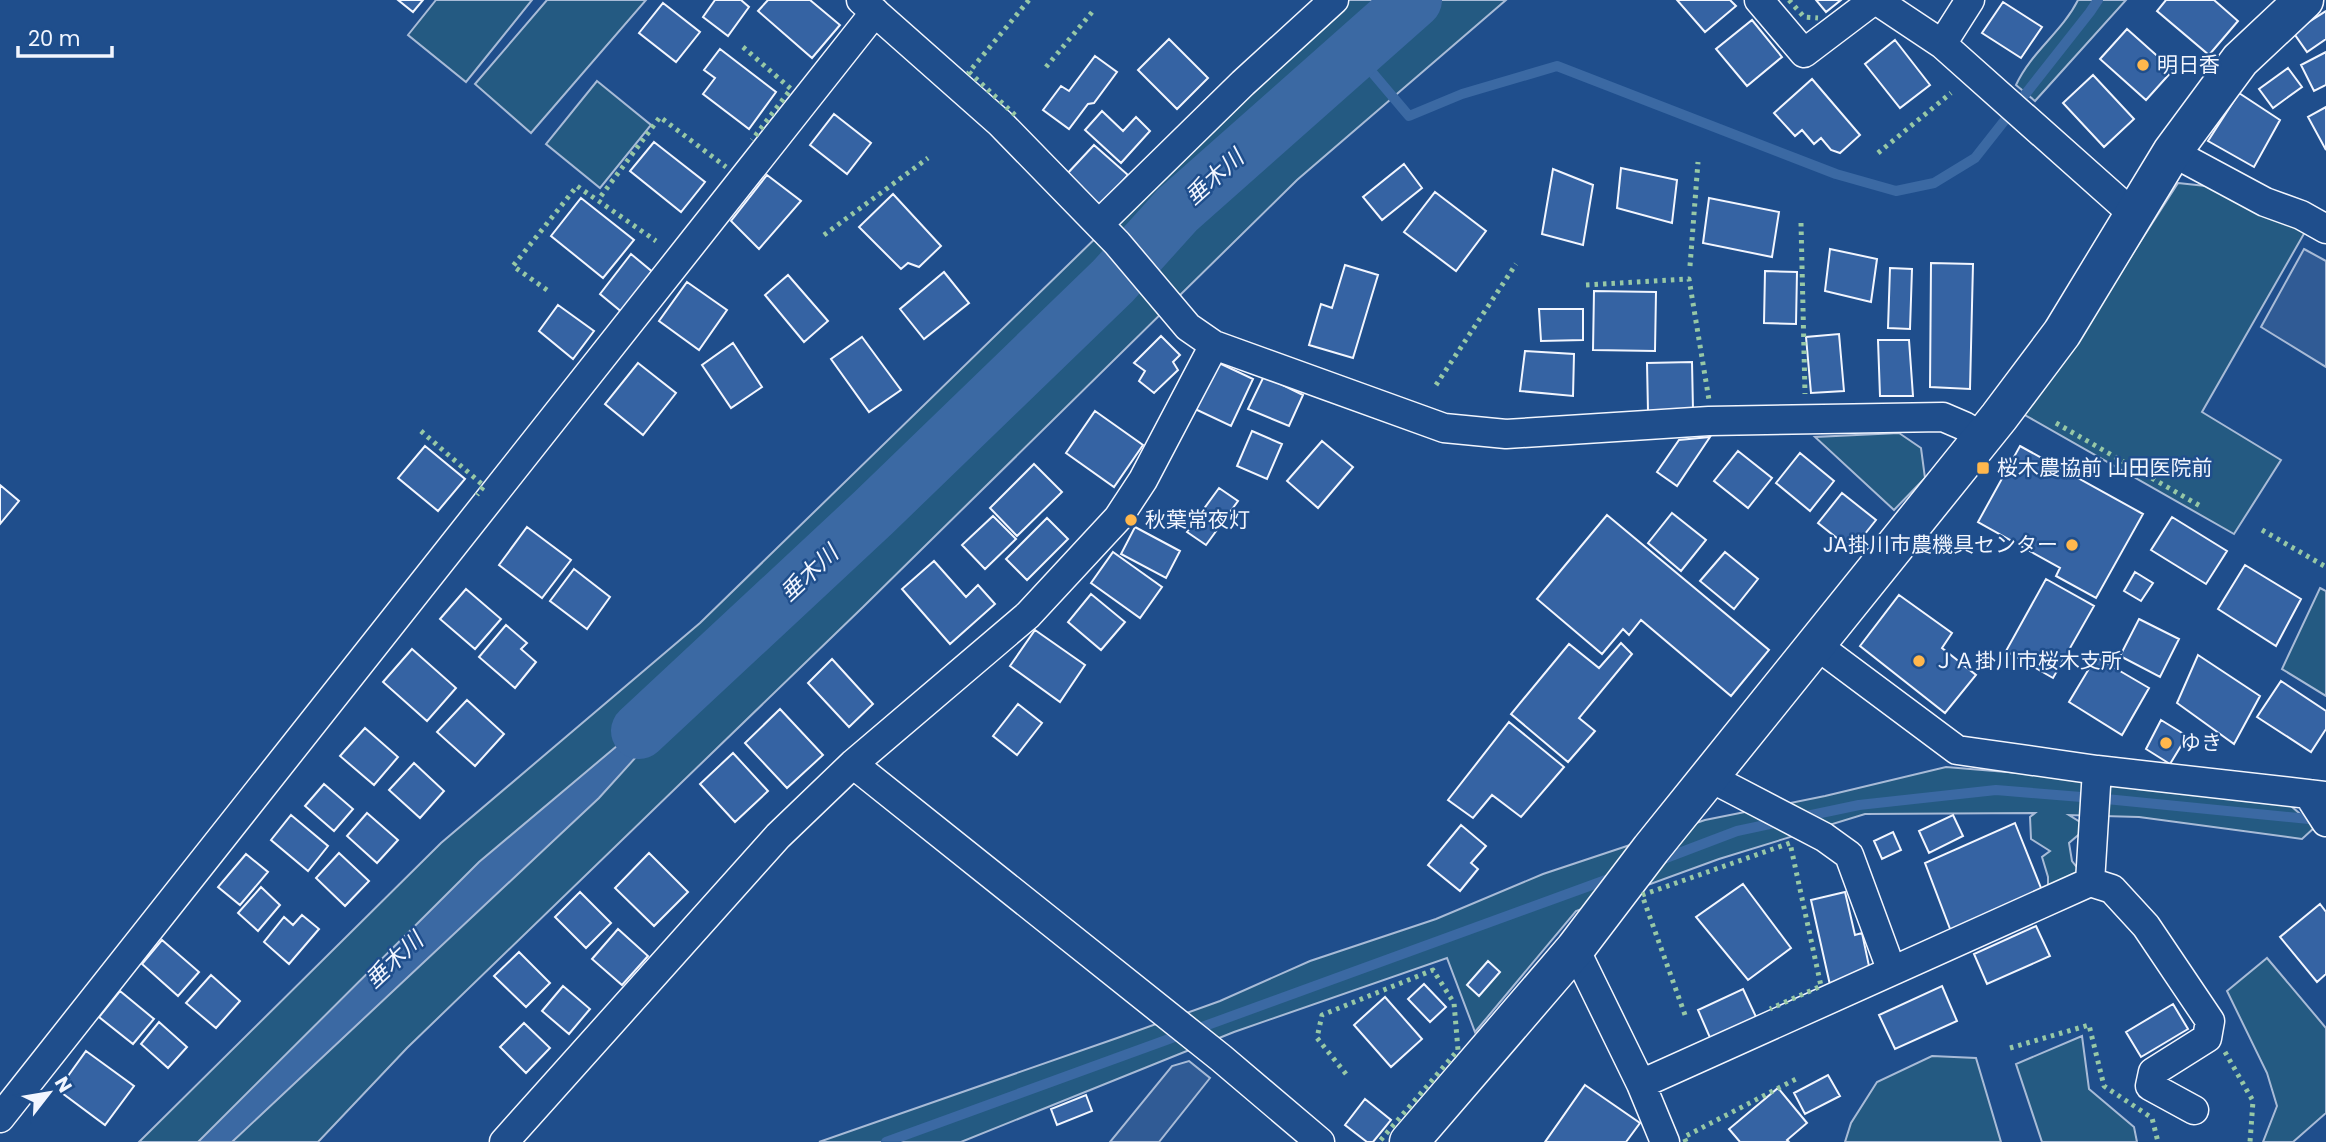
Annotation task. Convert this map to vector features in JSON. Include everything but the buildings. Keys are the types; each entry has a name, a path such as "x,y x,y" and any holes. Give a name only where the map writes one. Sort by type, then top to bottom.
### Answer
{"street":[{"path":"1108,233 1243,83 1334,0"},
{"path":"1759,0 1804,53 1875,0 1942,44 2133,214"},
{"path":"1942,44 1970,0"},
{"path":"1409,1142 1575,949 1651,849 1982,437 2062,333 2172,152 2240,60 2304,0"},
{"path":"0,1118 868,6 1000,123 1108,233 1188,327 1214,345 1444,428 1506,434 1709,421 1943,418 1982,437"},
{"path":"2172,152 2266,202 2301,215 2326,229"},
{"path":"504,1142 778,836 853,764 1028,615 1118,517 1143,480 1214,345"},
{"path":"1815,644 1957,750 2097,774 2317,795 2326,822"},
{"path":"853,764 1207,1047 1320,1142"},
{"path":"2090,882 2097,774"},
{"path":"1709,777 1824,837 1849,855 1891,969"},
{"path":"1641,1084 1891,969 2090,882 2112,889 2146,926 2210,1021 2207,1038 2153,1072 2150,1086 2194,1110"},
{"path":"1575,949 1641,1084 1665,1142"}],"shaded area":[{"path":"436,0 532,0 466,82 408,35"},
{"path":"547,0 646,0 531,133 475,84"},
{"path":"1346,0 1506,0 1297,180 863,607 407,1048 318,1142 139,1142 441,843 700,623 1180,156"},
{"path":"2078,0 2126,0 2035,101 2016,85 2030,62 2064,22"},
{"path":"597,81 651,125 600,188 546,144"},
{"path":"2178,183 2215,187 2305,232 2202,412 2281,460 2234,534 2023,414 2074,345"},
{"path":"2304,249 2326,261 2326,367 2261,327"},
{"path":"1899,433 1921,448 1925,478 1894,510 1815,437"},
{"path":"2320,588 2326,591 2326,696 2282,669"},
{"path":"1946,767 2245,792 2291,806 2315,827 2302,839 2139,817 2069,815 2080,822 2083,831 2069,843 2072,861 2079,870 2074,882 2048,892 2048,877 2042,857 2050,851 2031,839 2030,817 2035,813 1865,814 1719,859 1576,911 1475,1032 1447,958 1234,1032 961,1142 819,1142 1220,1001 1310,961 1436,919 1543,874 1705,820 1825,796"},
{"path":"2267,958 2326,1028 2326,1113 2293,1142 2263,1142 2277,1106 2267,1073 2227,991"},
{"path":"2082,1036 2089,1089 2134,1127 2137,1142 2042,1142 2016,1064"},
{"path":"1932,1056 1976,1058 2001,1142 1845,1142 1851,1123 1877,1082"},
{"path":"1189,1061 1210,1078 1159,1142 1110,1142 1172,1066"}],"water":[{"path":"766,613 599,798 232,1142 198,1142 479,862 687,687"}],"waterway":[{"name":"垂木川","path":"639,731 873,513 1113,281 1177,210 1414,0"},
{"path":"1354,51 1409,116 1462,94 1557,66 1836,174 1896,191 1934,183 1975,158 2098,0"},
{"path":"1802,817 1859,805 1996,790 2319,820"},
{"path":"1658,861 1737,831 1780,822"},
{"path":"886,1142 1614,877"}],"hedge":[{"path":"1015,115 969,72 1029,0"},
{"path":"1789,0 1804,17 1818,18"},
{"path":"1046,67 1093,11"},
{"path":"743,47 791,89 752,140"},
{"path":"1878,153 1951,93"},
{"path":"601,196 660,117 726,167"},
{"path":"824,235 928,158"},
{"path":"1690,266 1698,162"},
{"path":"547,290 513,266 577,186 656,241"},
{"path":"1801,223 1805,394"},
{"path":"1436,385 1516,264"},
{"path":"1586,285 1689,279 1709,400"},
{"path":"2056,423 2202,507"},
{"path":"421,431 484,486 477,495"},
{"path":"2262,530 2326,567"},
{"path":"1685,1015 1642,895 1790,843 1821,986 1770,1009"},
{"path":"1346,1074 1317,1038 1322,1015 1433,970 1454,1003 1458,1050 1379,1142"},
{"path":"2010,1048 2089,1025 2104,1086 2152,1118 2158,1142"},
{"path":"2225,1052 2253,1101 2250,1142"},
{"path":"1686,1142 1684,1137 1796,1079"}],"place":[{"name":"明日香","path":"2143,65"},
{"name":"桜木農協前 山田医院前","path":"1983,468"},
{"name":"秋葉常夜灯","path":"1131,520"},
{"name":"JA掛川市農機具センター","path":"2072,545"},
{"name":"ＪＡ掛川市桜木支所","path":"1919,661"},
{"name":"ゆき","path":"2166,743"}]}
